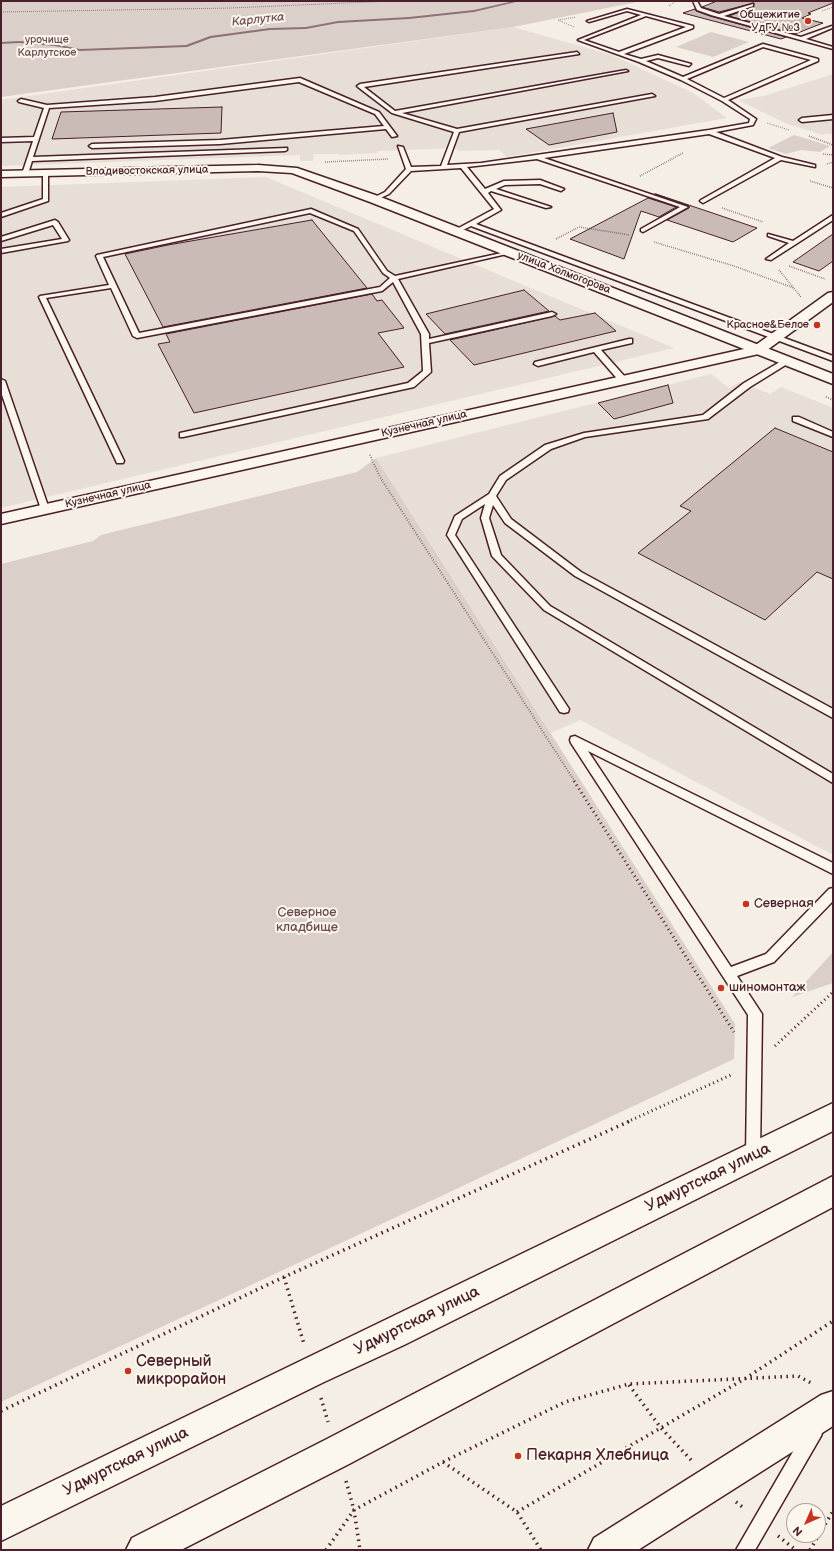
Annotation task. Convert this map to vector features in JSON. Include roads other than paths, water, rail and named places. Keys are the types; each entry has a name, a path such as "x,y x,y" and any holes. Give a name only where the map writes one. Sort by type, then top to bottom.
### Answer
{"street":[{"name":"Владивостокская улица","path":"1,174 258,168 293,170"},
{"name":"улица Холмогорова","path":"293,170 316,177 457,231 833,379"},
{"name":"Кузнечная улица","path":"1,519 758,350 833,296"},
{"name":"Удмуртская улица","path":"1,1524 312,1371 393,1334 833,1117"},
{"path":"144,1550 337,1452 833,1191"},
{"path":"606,1550 826,1402"}],"lane":[{"path":"695,1 699,9 719,16 833,48"},
{"path":"719,16 751,5"},
{"path":"589,21 627,10 691,26 622,53"},
{"path":"374,200 387,193 409,169 463,166 536,158 710,132 751,124 754,119 724,100 683,79 622,53 580,40 646,15"},
{"path":"801,39 830,27"},
{"path":"683,79 763,46 816,60 724,100"},
{"path":"577,53 360,86 394,112 457,131 652,96"},
{"path":"641,61 658,56 689,65"},
{"path":"394,112 626,71"},
{"path":"21,101 47,107 155,99 300,80 377,113 394,136"},
{"path":"25,174 47,107"},
{"path":"802,120 833,117"},
{"path":"92,146 220,142 388,127"},
{"path":"443,167 457,131"},
{"path":"710,132 780,158 813,166"},
{"path":"1,140 36,139"},
{"path":"400,147 409,169"},
{"path":"30,159 285,148"},
{"path":"536,158 684,208 643,230"},
{"path":"703,201 780,158"},
{"path":"457,231 498,210 463,166"},
{"path":"1,214 46,200 45,173"},
{"path":"484,192 504,183 540,182 561,189"},
{"path":"491,189 548,207"},
{"path":"183,435 411,385 427,372 425,334 394,278 385,272 356,230 311,211 99,256 137,336 382,289 394,278 509,252"},
{"path":"769,259 833,218"},
{"path":"1,239 55,222 66,240 1,251"},
{"path":"471,224 833,359"},
{"path":"1,231 10,236"},
{"path":"770,235 794,243"},
{"path":"113,286 42,297 120,461"},
{"path":"426,342 552,314"},
{"path":"538,364 629,341"},
{"path":"596,349 623,380"},
{"path":"788,361 747,385 705,417 584,435 548,447 503,478 492,496 486,518 497,556 547,608 833,779"},
{"path":"1,381 45,509"},
{"path":"796,420 833,435"},
{"path":"492,496 458,518 452,535 564,709"},
{"path":"492,496 508,521 578,574 833,714"},
{"path":"752,1156 755,1014 575,740 833,869"},
{"path":"729,974 770,958 833,893"},
{"path":"744,1550 826,1402"}],"waterway":[{"name":"Карлутка","path":"1,43 19,42 55,45 80,50 187,46 210,37 270,29 306,28 338,22 409,18 474,11 518,1"}],"place":[{"name":"Общежитие УдГУ №3","path":"808,21"},
{"name":"Красное&Белое","path":"817,325"},
{"name":"Северная","path":"746,904"},
{"name":"шиномонтаж","path":"721,988"},
{"name":"Северный микрорайон","path":"128,1371"},
{"name":"Пекарня Хлебница","path":"518,1456"}],"park label":[{"name":"урочище Карлутское","path":"47,46"},
{"name":"Северное кладбище","path":"307,920"}]}
